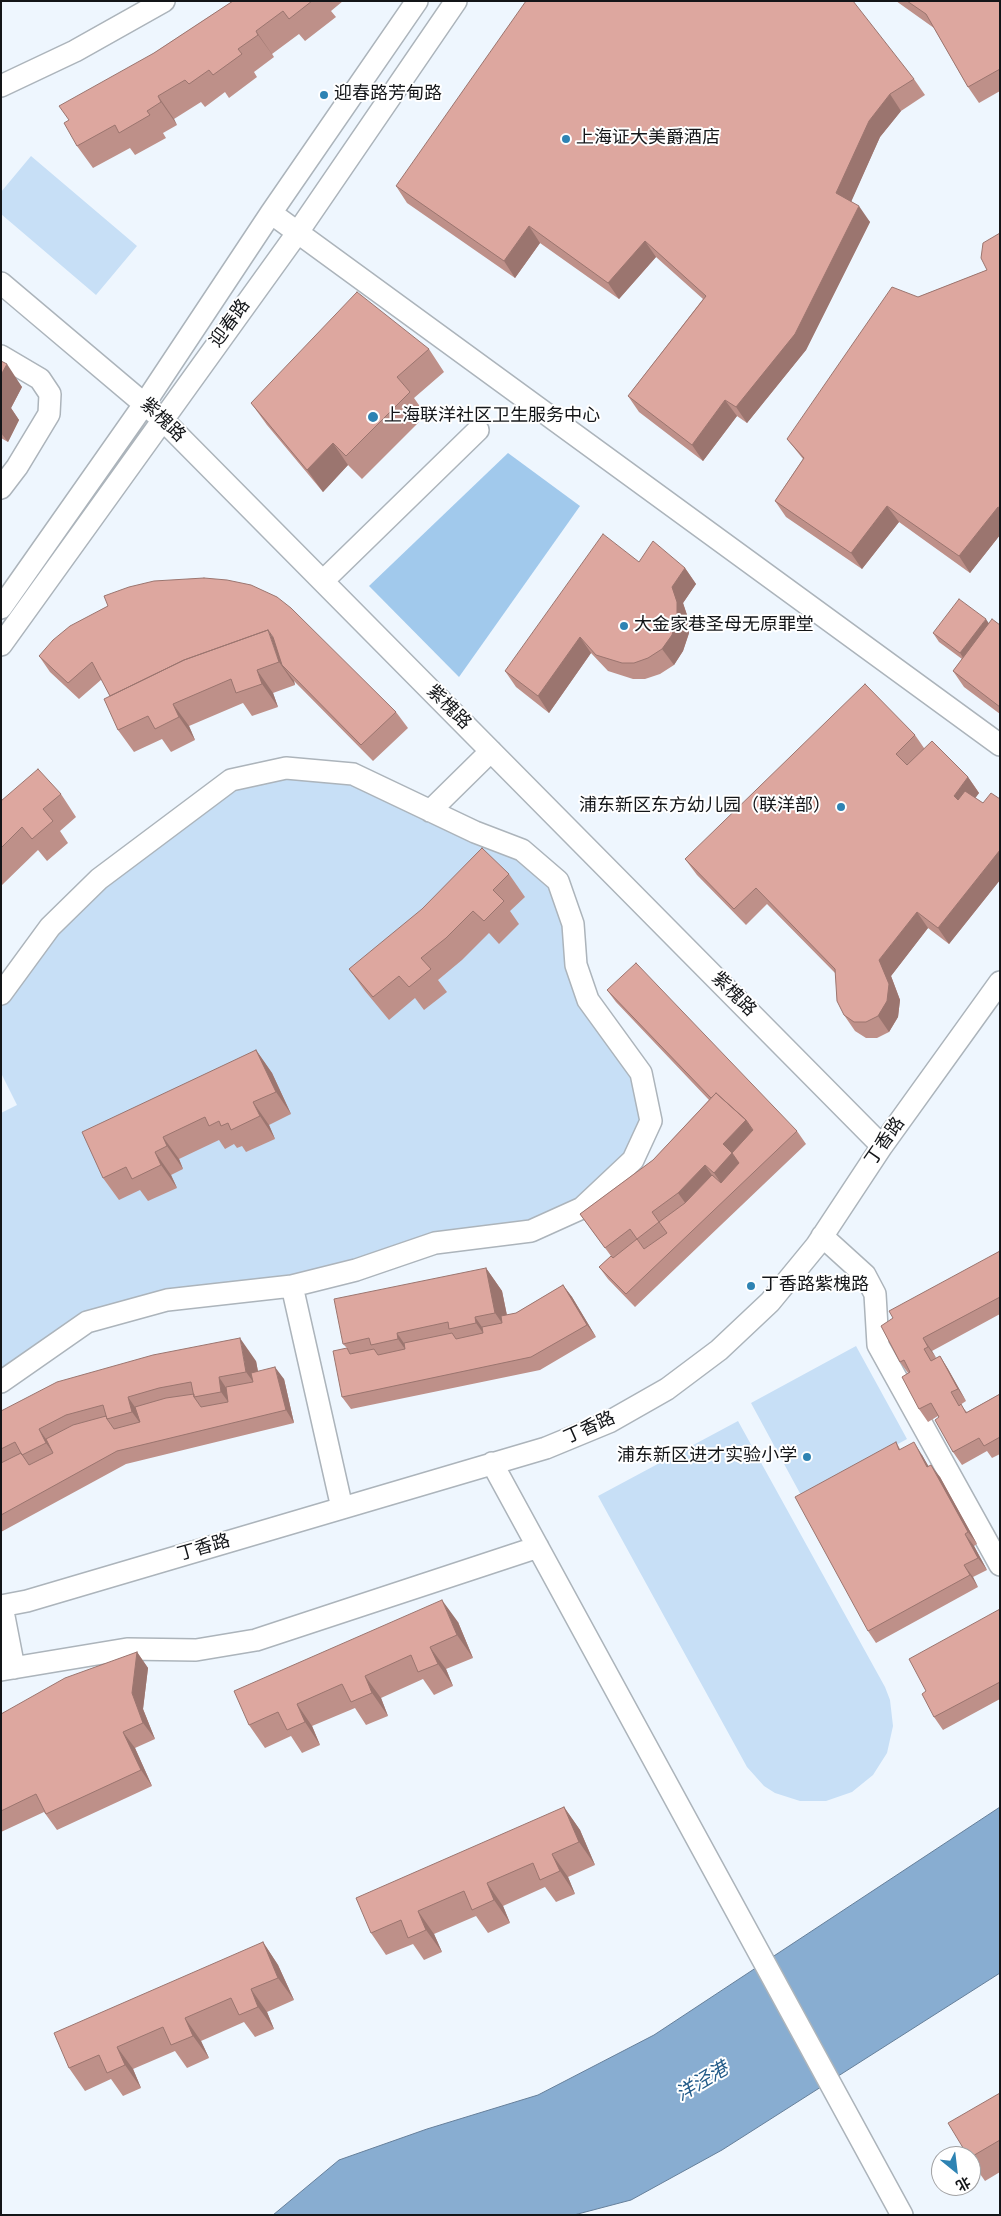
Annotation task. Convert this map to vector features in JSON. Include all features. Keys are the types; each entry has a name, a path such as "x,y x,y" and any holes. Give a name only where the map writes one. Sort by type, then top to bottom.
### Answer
{"street":[{"path":"1,86 76,51 164,1"},
{"name":"迎春路","path":"1,645 298,232 456,1"},
{"name":"迎春路","path":"1,608 145,403 271,213 344,110 411,4"},
{"path":"271,213 1000,745"},
{"name":"紫槐路","path":"1,283 162,419 882,1146"},
{"path":"1,356 40,379 50,394 49,414 17,467 1,488"},
{"path":"323,581 478,430"},
{"path":"430,811 491,751"},
{"path":"1,994 50,927 99,879 231,780 286,768 353,774 475,832 522,850 558,881 573,924 576,965 588,1000 641,1073 651,1121 633,1160 582,1208 530,1231 435,1243 356,1270 292,1286 167,1300 87,1322 1,1382"},
{"name":"丁香路","path":"1,1606 27,1601 546,1448 610,1422 666,1389 719,1350 770,1302 822,1236 882,1146 1000,982"},
{"path":"822,1236 865,1275 874,1294 878,1344 1000,1565"},
{"path":"292,1286 342,1508"},
{"path":"492,1463 900,2211"},
{"path":"1,1606 8,1669 127,1649 196,1650 256,1640 538,1547"}],"shaded area":[{"path":"31,156 137,246 96,295 1,214 1,192"},
{"path":"508,453 580,506 459,677 369,586"},
{"path":"353,774 475,832 558,881 576,965 641,1073 651,1121 633,1160 531,1231 87,1322 1,1382 1,1113 17,1105 1,1073 1,994 50,927 231,780"},
{"path":"856,1346 907,1439 802,1497 751,1403"},
{"path":"738,1421 885,1687 890,1700 893,1726 887,1753 873,1775 852,1792 826,1801 800,1801 775,1793 764,1786 747,1767 598,1496"}],"water":[{"name":"洋泾港","path":"1000,1807 1000,1973 722,2150 631,2200 574,2215 273,2215 339,2160 427,2129 538,2095 654,2035"}],"building":[{"path":"233,1 312,1 289,19 283,11 256,31 258,35 238,49 242,54 213,75 209,70 189,84 185,80 158,96 161,102 147,111 150,115 119,133 115,125 77,146 64,123 69,120 59,106 154,53"},
{"path":"526,1 853,1 914,79 890,94 869,121 836,193 859,206 795,334 736,407 725,400 692,445 628,396 706,296 645,241 608,283 529,226 504,261 396,186"},
{"path":"907,1 1000,1 1000,69 968,87 926,14"},
{"path":"1000,233 1000,508 998,507 959,556 887,506 851,553 775,501 804,458 787,439 892,287 918,297 987,270 981,258 983,243"},
{"path":"357,292 429,349 397,377 410,392 346,456 333,443 307,470 251,403"},
{"path":"1,361 7,364 1,375"},
{"name":"大金家巷圣母无原罪堂","path":"603,534 639,562 653,541 685,568 672,587 677,602 677,617 672,635 662,649 648,658 634,663 622,663 596,655 580,637 538,696 505,671"},
{"path":"204,578 251,585 277,597 291,608 396,712 361,745 282,665 273,637 268,630 184,660 110,696 92,662 68,683 39,656 53,640 70,626 108,606 104,596 154,581"},
{"path":"959,599 986,619 960,653 933,633"},
{"path":"992,619 1000,625 1000,707 953,671"},
{"path":"268,630 279,662 257,670 262,684 236,693 231,679 173,704 179,717 155,729 148,716 118,730 104,699 184,660"},
{"path":"865,684 915,735 896,754 907,765 932,741 968,777 954,796 958,800 965,791 983,803 991,793 1000,799 1000,850 938,928 917,912 879,960 889,984 887,1001 878,1016 866,1022 854,1022 844,1015 837,1001 835,969 756,888 734,909 685,859"},
{"path":"38,769 61,794 43,809 53,821 32,839 22,827 1,848 1,801"},
{"path":"482,848 509,874 493,890 504,901 484,921 473,911 446,938 421,958 431,969 409,987 399,976 373,997 349,969 422,909"},
{"path":"636,963 797,1131 626,1294 599,1267 611,1256 613,1258 637,1239 644,1249 667,1233 659,1222 685,1203 712,1175 721,1183 739,1163 732,1153 753,1130 746,1120 716,1093 711,1098 607,990"},
{"path":"256,1050 276,1092 253,1102 260,1116 231,1130 228,1123 221,1126 219,1121 209,1126 205,1117 163,1137 167,1146 155,1152 161,1165 132,1179 126,1167 103,1178 82,1132"},
{"path":"716,1093 746,1120 723,1144 732,1153 714,1173 705,1165 678,1193 652,1212 659,1222 637,1239 630,1229 605,1248 580,1214 653,1160"},
{"path":"1000,1251 1000,1297 923,1338 928,1347 924,1349 931,1361 940,1356 958,1389 951,1392 959,1406 961,1404 966,1413 1000,1394 1000,1437 984,1446 979,1438 953,1452 935,1420 939,1417 931,1403 919,1409 902,1377 910,1372 904,1360 900,1362 881,1326 893,1318 889,1311"},
{"path":"486,1268 495,1313 475,1317 476,1323 449,1329 448,1322 397,1333 398,1339 371,1345 369,1338 343,1344 334,1299"},
{"path":"563,1285 587,1325 531,1357 342,1397 333,1351 347,1348 350,1354 374,1349 378,1355 405,1349 404,1343 452,1333 456,1339 483,1333 482,1327 502,1323 501,1316 516,1313"},
{"path":"240,1338 246,1372 219,1377 221,1392 194,1397 191,1382 159,1388 128,1397 132,1412 107,1419 103,1405 66,1415 39,1429 46,1443 22,1455 15,1442 1,1449 1,1411 57,1382 153,1355"},
{"path":"275,1367 286,1410 117,1451 1,1515 1,1463 21,1453 29,1465 53,1453 46,1439 73,1425 106,1416 114,1429 140,1422 135,1407 166,1398 194,1394 201,1407 228,1402 226,1387 253,1382 251,1373"},
{"path":"896,1442 899,1450 914,1442 927,1467 931,1465 968,1532 965,1534 978,1558 964,1565 970,1575 868,1631 795,1497"},
{"path":"442,1600 457,1635 430,1647 438,1664 418,1672 411,1655 365,1676 372,1693 351,1702 342,1684 297,1704 305,1722 287,1730 278,1712 249,1725 234,1691"},
{"path":"1000,1609 1000,1682 934,1717 922,1694 926,1691 909,1659"},
{"path":"137,1652 132,1693 143,1723 123,1732 141,1770 46,1814 36,1794 1,1811 1,1714 65,1678"},
{"path":"564,1807 579,1842 552,1854 560,1871 540,1880 533,1863 487,1883 494,1900 472,1910 464,1891 418,1911 426,1930 408,1938 401,1920 371,1933 356,1898"},
{"path":"263,1942 278,1978 251,1989 258,2007 239,2015 231,1998 185,2018 193,2036 171,2045 163,2027 117,2047 125,2065 107,2073 99,2055 69,2068 54,2033"},
{"path":"1000,2093 1000,2140 981,2151 981,2146 962,2146 948,2123"}],"place":[{"name":"迎春路芳甸路","path":"324,95"},
{"name":"上海证大美爵酒店","path":"566,139"},
{"name":"上海联洋社区卫生服务中心","path":"373,417"},
{"name":"大金家巷圣母无原罪堂","path":"624,626"},
{"name":"浦东新区东方幼儿园（联洋部）","path":"841,807"},
{"name":"丁香路紫槐路","path":"751,1286"},
{"name":"浦东新区进才实验小学","path":"807,1457"}]}
